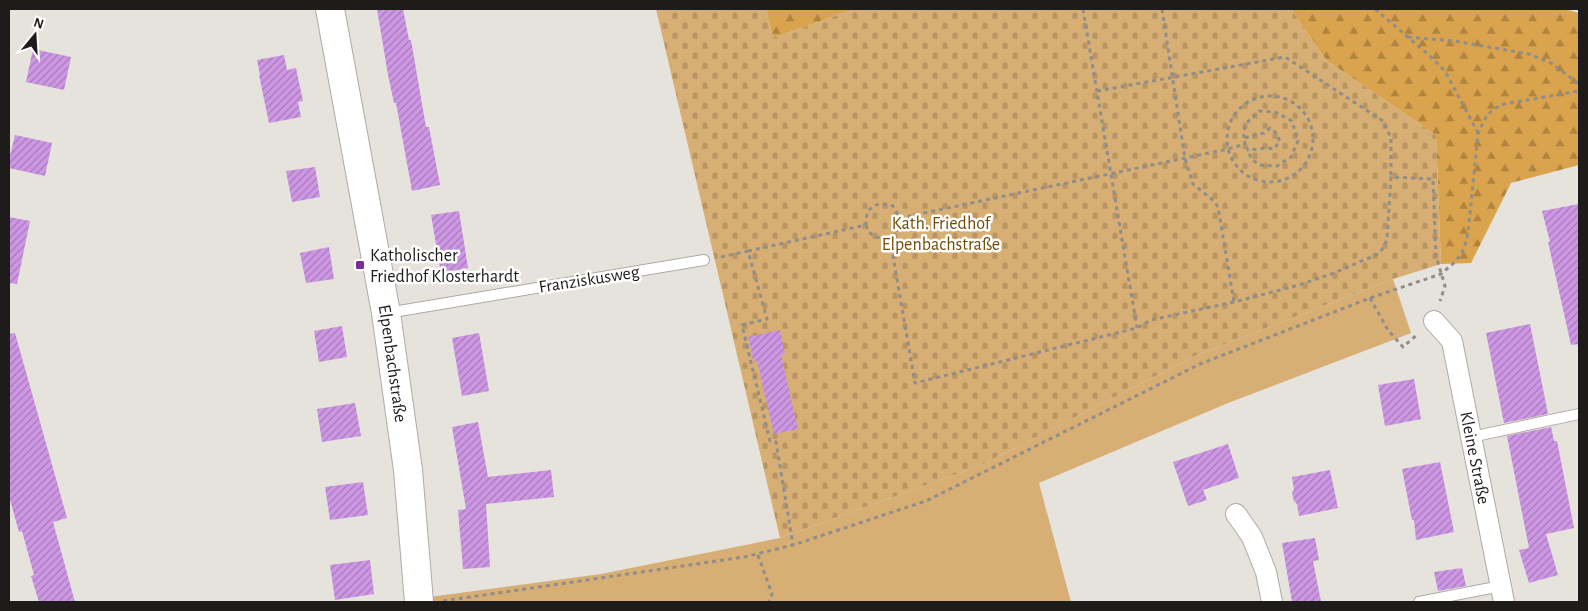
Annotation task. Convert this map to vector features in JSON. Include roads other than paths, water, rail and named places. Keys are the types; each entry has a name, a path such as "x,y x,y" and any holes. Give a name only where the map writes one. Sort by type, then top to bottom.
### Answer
{"street":[{"name":"Elpenbachstraße","path":"330,9 386,313 408,470 419,602"},
{"name":"Kleine Straße","path":"1434,321 1452,341 1503,594"},
{"path":"1236,514 1252,537 1266,572 1272,602"}],"lane":[{"name":"Franziskusweg","path":"386,313 704,260"},
{"path":"1472,437 1579,414"},
{"path":"1419,602 1503,594"}],"place":[{"name":"Katholischer Friedhof Klosterhardt","path":"360,265"}],"park label":[{"name":"Kath. Friedhof Elpenbachstraße","path":"941,233"}]}
